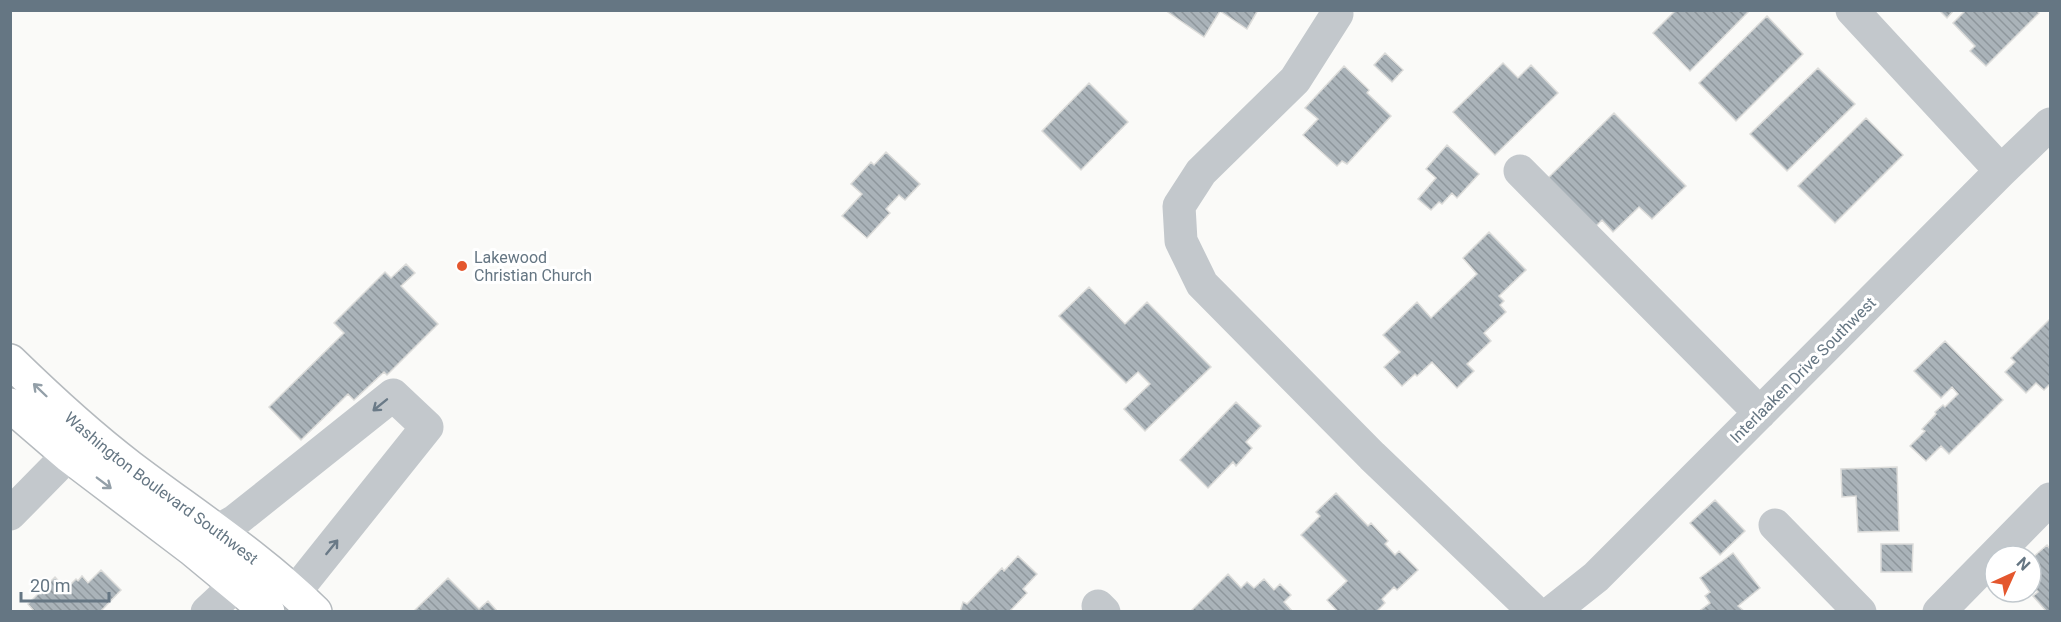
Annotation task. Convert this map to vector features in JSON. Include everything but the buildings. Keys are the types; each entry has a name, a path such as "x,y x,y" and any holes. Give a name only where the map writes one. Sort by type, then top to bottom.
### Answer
{"main road":[{"name":"Washington Boulevard Southwest","path":"10,361 45,395 129,466 217,531 305,602"},
{"name":"Washington Boulevard Southwest","path":"10,405 68,455 192,549 268,612"}],"street":[{"path":"1852,10 2001,171"},
{"path":"1337,14 1295,80 1201,172 1179,206 1181,241 1202,284 1372,456 1535,612"},
{"name":"Interlaaken Drive Southwest","path":"1552,612 1596,577 2050,124"},
{"path":"1520,171 1760,413"},
{"path":"217,531 235,521 393,395 426,427 305,602"},
{"path":"10,514 68,455"},
{"path":"1939,612 2050,499"},
{"path":"1774,525 1860,612"},
{"path":"207,612 236,585"}],"place":[{"name":"Lakewood Christian Church","path":"462,266"}]}
